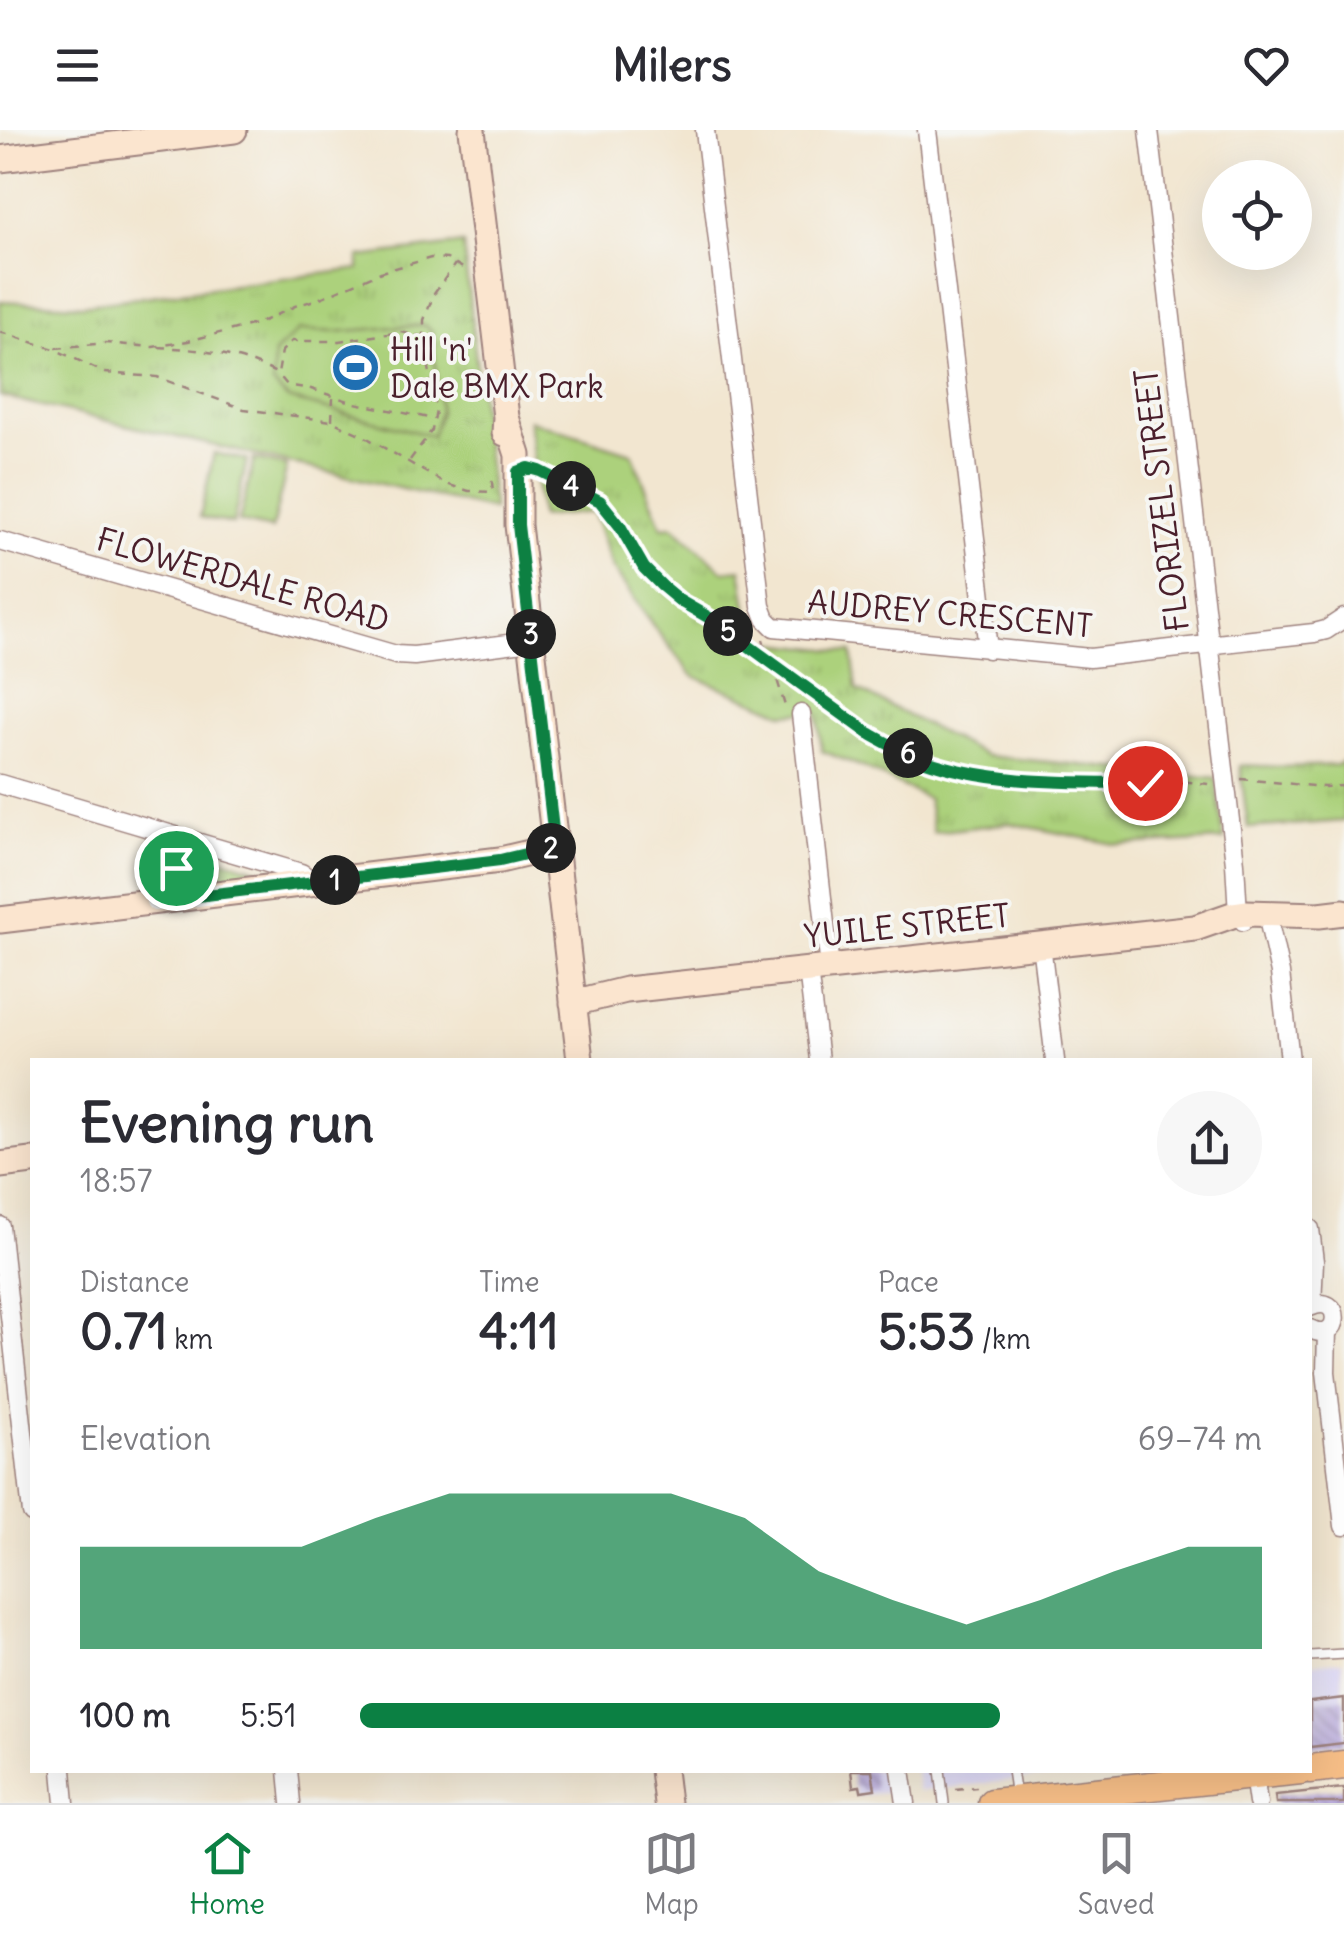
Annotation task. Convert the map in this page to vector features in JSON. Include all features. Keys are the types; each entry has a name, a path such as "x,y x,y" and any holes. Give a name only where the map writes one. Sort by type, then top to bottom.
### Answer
{"main road":[{"path":"1312,1769 1344,1765"},
{"path":"1019,1801 1138,1778 1256,1789 1293,1773"}],"street":[{"path":"472,130 506,417 503,470 518,525"},
{"name":"AUDREY CRESCENT","path":"705,130 761,606 770,623 785,630 1100,658 1314,633 1344,618"},
{"path":"926,130 988,649"},
{"name":"FLORIZEL STREET","path":"1148,130 1235,863 1280,972 1290,1058"},
{"path":"0,159 218,131"},
{"path":"506,417 518,456 518,525 580,1058"},
{"name":"FLOWERDALE ROAD","path":"0,541 396,655 532,642"},
{"path":"794,715 819,969 819,1058"},
{"path":"0,784 301,873 314,882"},
{"path":"155,830 168,842 176,868 156,901"},
{"path":"0,920 556,854"},
{"name":"YUILE STREET","path":"572,996 1220,928 1258,918 1297,921 1331,914"},
{"path":"1041,944 1054,1058"},
{"path":"0,1164 30,1161"},
{"path":"0,1226 30,1495"},
{"path":"1312,1246 1325,1318 1326,1372 1344,1526"},
{"path":"62,1773 65,1803"},
{"path":"288,1773 291,1803"},
{"path":"663,1773 667,1803"},
{"path":"901,1773 906,1803"}],"lane":[{"path":"1312,1656 1344,1654"},
{"path":"940,1773 944,1803"},
{"path":"1013,1773 1019,1801"}],"path":[{"path":"153,347 259,323 387,270 437,257 468,271"},
{"path":"409,462 432,430 434,419 424,320 434,294 456,263"},
{"path":"0,332 54,349 105,374 156,377 244,410 332,421 456,488 493,492 492,482"},
{"path":"278,374 282,350 292,342 339,342 401,332 424,337"},
{"path":"54,349 105,343 224,354 278,374 287,385 434,419"},
{"path":"332,421 333,397"},
{"path":"518,472 529,468 540,471 600,501 650,575 680,601 713,620 867,732 922,759 949,768 1036,781 1170,780 1200,784 1239,779 1344,786"},
{"path":"763,640 794,715"}],"shaded area":[{"path":"1342,1661 1344,1743 1312,1747 1312,1664"},
{"path":"853,1773 884,1773 887,1792 855,1796"},
{"path":"916,1773 1079,1773 918,1791"}],"green space":[{"path":"463,244 493,510 0,396 0,301 82,305 359,269 359,257"},
{"name":"Hill 'n' Dale BMX Park","path":"424,325 432,331 440,411 432,436 288,399 273,384 274,353 299,330 333,332"},
{"path":"529,420 632,453 662,527 673,526 723,571 741,569 750,626 764,642 852,652 857,689 986,756 1216,778 1224,840 1119,845 1009,823 933,832 928,799 822,751 817,711 785,714 693,676 612,567 593,512 540,517"},
{"path":"214,453 247,460 233,524 200,517"},
{"path":"254,459 287,466 272,529 239,522"},
{"path":"1344,761 1344,821 1248,828 1240,765 1337,765"},
{"path":"179,846 275,875 176,889 180,879"}],"building":[{"path":"1344,1698 1344,1743 1312,1747 1312,1702"},
{"path":"851,1773 872,1773 875,1789 861,1791 860,1786 853,1787"},
{"path":"1344,1788 1344,1803 1276,1803 1275,1795"}],"place":[{"name":"Hill 'n' Dale BMX Park","path":"355,368"}],"route":[{"path":"176,868 156,901 500,860 555,847 518,525 518,472 529,468 600,501 644,568 680,601 713,620 867,732 893,746 922,759 970,772 1036,781 1145,783"}]}
